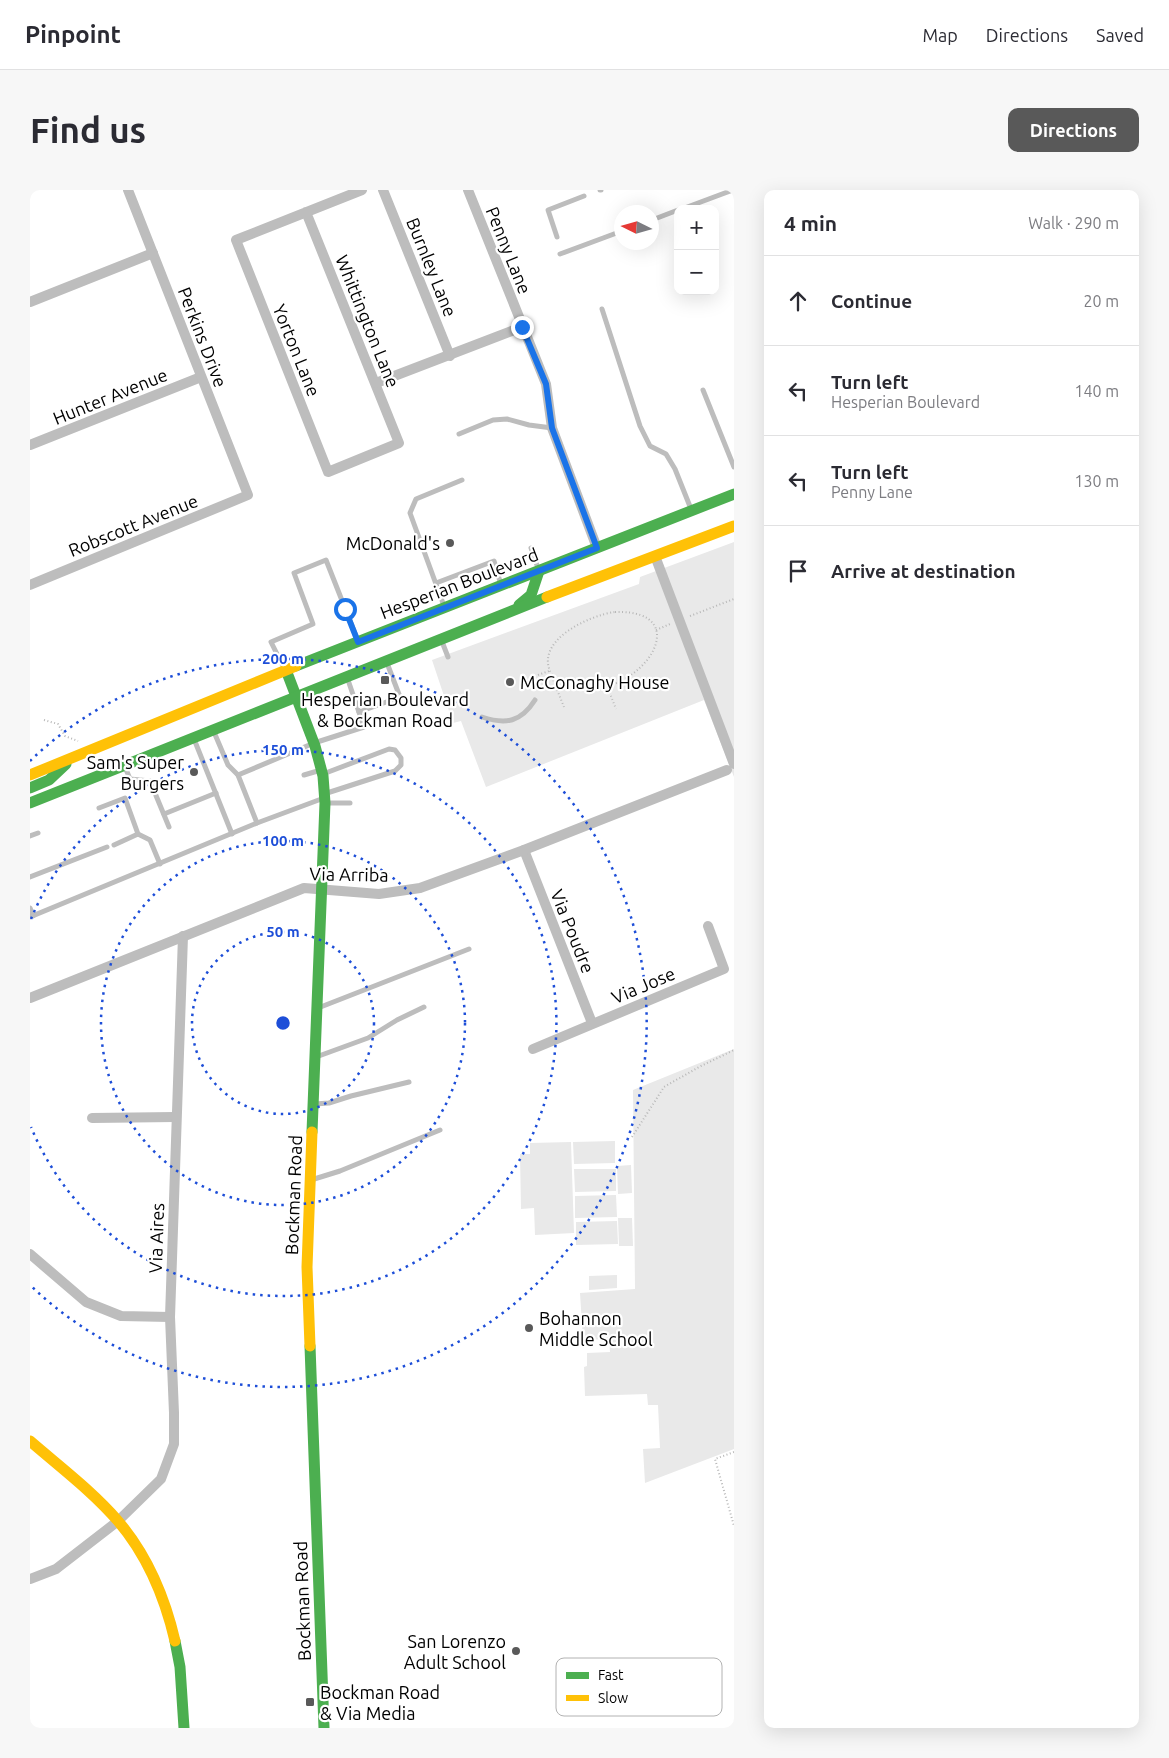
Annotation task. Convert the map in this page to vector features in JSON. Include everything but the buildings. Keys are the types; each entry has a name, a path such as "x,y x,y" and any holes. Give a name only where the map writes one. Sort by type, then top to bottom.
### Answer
{"main road":[{"name":"Hesperian Boulevard","path":"30,775 286,670 734,494"},
{"path":"30,804 386,660 734,526"},
{"path":"510,612 531,595 539,570"},
{"name":"Bockman Road","path":"286,670 314,743 322,772 324,798 307,1292 324,1728"},
{"path":"30,788 49,780 73,758"},
{"path":"30,1441 118,1521 148,1567 163,1598 174,1631 180,1666 184,1728"}],"street":[{"name":"Perkins Drive","path":"128,190 248,495"},
{"path":"306,212 362,190"},
{"name":"Burnley Lane","path":"382,190 450,356"},
{"name":"Penny Lane","path":"468,190 546,384 552,428 597,548"},
{"name":"Yorton Lane","path":"306,212 236,240 328,472 399,444"},
{"name":"Whittington Lane","path":"306,212 399,444"},
{"path":"30,302 152,253"},
{"path":"376,383 522,327"},
{"name":"Hunter Avenue","path":"30,445 201,376"},
{"name":"Robscott Avenue","path":"30,585 248,495"},
{"path":"655,556 730,767"},
{"name":"Via Arriba","path":"30,998 304,888 380,894 420,888 524,850 730,767"},
{"name":"Via Poudre","path":"524,850 592,1024"},
{"name":"Via Jose","path":"533,1049 724,969 708,926"},
{"name":"Via Aires","path":"30,1579 56,1569 118,1521 161,1479 174,1444 170,1317 175,1117 183,936"},
{"path":"92,1118 175,1117"},
{"path":"30,1254 86,1302 121,1316 170,1317"}],"lane":[{"path":"693,205 733,190"},
{"path":"557,237 548,210 584,196"},
{"path":"659,217 674,212"},
{"path":"560,254 614,234"},
{"path":"602,309 640,426 650,446 666,454 675,469 692,510"},
{"path":"703,390 734,467"},
{"path":"459,434 492,420 507,419 529,425 552,428"},
{"path":"445,608 410,513 416,499 462,480"},
{"path":"531,548 539,570"},
{"path":"286,670 271,642 313,624 294,573 326,560 358,642"},
{"path":"436,583 494,561 501,585"},
{"path":"441,639 448,657"},
{"path":"359,712 400,697 386,660"},
{"path":"238,775 314,743 364,727 346,676"},
{"path":"482,716 501,722 510,721 519,718 530,709 535,700"},
{"path":"213,729 228,765 238,775 258,823"},
{"path":"193,737 232,834"},
{"path":"30,908 32,917 258,823 395,771 401,765 401,758 395,750 389,749 322,772 304,775"},
{"path":"124,765 130,779 150,781 169,827"},
{"path":"164,814 216,793"},
{"path":"99,808 125,798 138,834 150,840 160,864"},
{"path":"324,798 350,803"},
{"path":"30,836 38,833"},
{"path":"114,844 138,834"},
{"path":"30,877 107,847"},
{"path":"318,1009 469,949"},
{"path":"316,1057 368,1038 397,1020 424,1007"},
{"path":"314,1104 329,1104 351,1096 409,1082"},
{"path":"311,1180 340,1171 440,1130"}],"path":[{"path":"686,618 734,599"},
{"path":"550,671 556,680 572,687 591,689 607,686 626,678 649,659 656,646 656,630 642,616 628,612 601,614 585,620 567,631 557,641 549,658 550,671 564,707"},
{"path":"656,630 672,624"},
{"path":"538,675 550,671"},
{"path":"607,686 616,709"},
{"path":"44,720 58,724 65,736 97,748"},
{"path":"632,1137 664,1087 734,1050"},
{"path":"734,1452 715,1459 734,1526"}],"shaded area":[{"path":"734,542 734,777 704,700 486,787 461,721 453,723 432,660 639,584 640,577"},
{"path":"734,1049 734,1449 645,1483 643,1449 660,1448 658,1405 648,1405 647,1394 585,1396 584,1367 587,1366 587,1353 610,1352 609,1339 583,1340 580,1293 635,1289 633,1090"},
{"path":"615,1141 615,1163 574,1164 573,1142"},
{"path":"571,1142 574,1233 535,1235 534,1208 521,1209 520,1154 530,1154 530,1143"},
{"path":"631,1165 632,1193 618,1194 617,1166"},
{"path":"574,1169 616,1169 616,1191 575,1192"},
{"path":"616,1195 617,1217 575,1218 575,1196"},
{"path":"618,1218 632,1218 633,1246 619,1246"},
{"path":"617,1221 618,1244 576,1245 576,1222"},
{"path":"617,1275 617,1288 589,1290 589,1276"}],"traffic: fast":[{"path":"296,666 734,494"},
{"path":"519,605 531,595 539,571"},
{"path":"30,803 547,597"},
{"path":"286,670 315,746 323,776 325,803 312,1132"},
{"path":"30,788 49,780 66,764"},
{"path":"310,1346 324,1728"},
{"path":"175,1641 180,1667 184,1728"}],"traffic: slow":[{"path":"547,597 734,526"},
{"path":"30,775 296,666"},
{"path":"310,1346 307,1267 312,1132"},
{"path":"30,1441 98,1500 128,1534 154,1578 166,1609 175,1641"}],"place":[{"name":"McDonald's","path":"450,543"},
{"name":"Hesperian Boulevard & Bockman Road","path":"385,680"},
{"name":"McConaghy House","path":"510,682"},
{"name":"Sam's Super Burgers","path":"194,772"},
{"name":"Bohannon Middle School","path":"529,1328"},
{"name":"San Lorenzo Adult School","path":"516,1651"},
{"name":"Bockman Road & Via Media","path":"310,1702"}],"route":[{"path":"345,609 358,642 597,548 552,428 546,384 522,327"}]}
